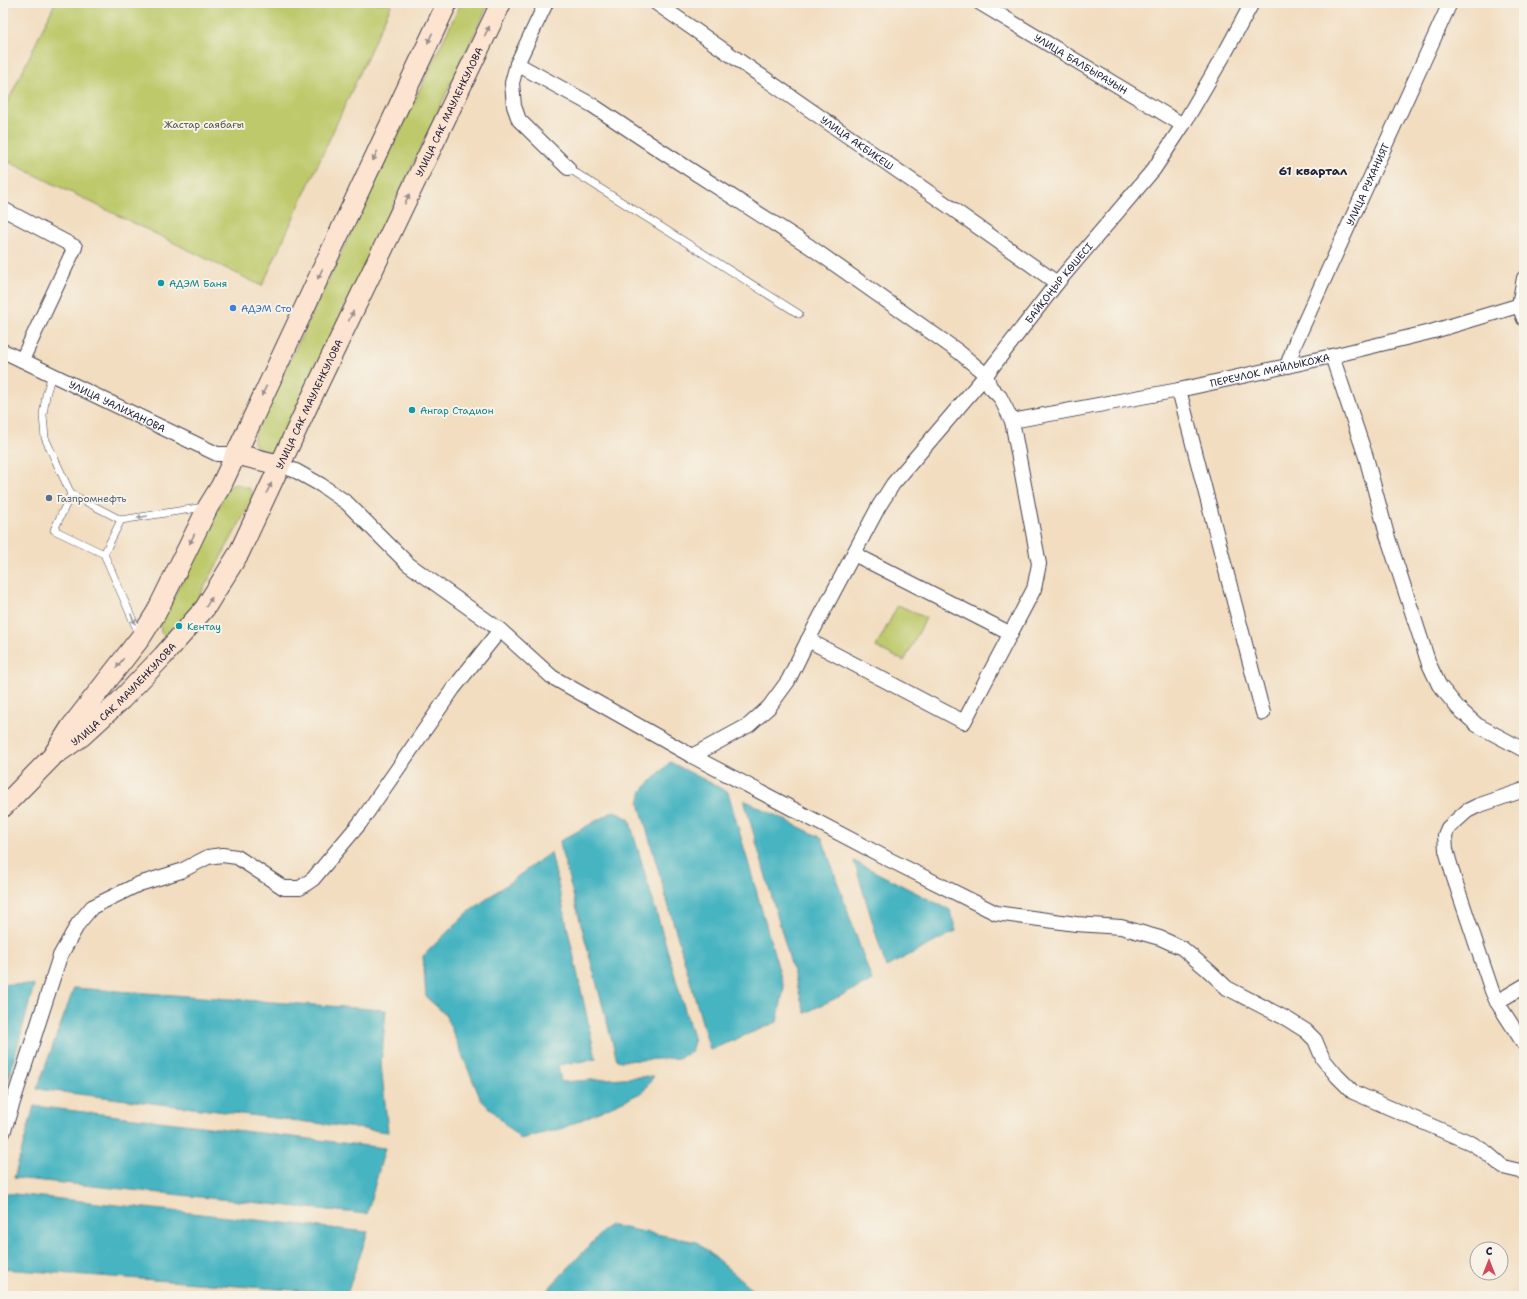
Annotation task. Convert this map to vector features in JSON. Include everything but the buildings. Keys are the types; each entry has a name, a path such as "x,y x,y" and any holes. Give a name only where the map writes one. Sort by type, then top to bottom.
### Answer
{"main road":[{"name":"УЛИЦА САК МАУЛЕНКУЛОВА","path":"52,757 71,727 140,637 156,613 208,507 221,486 234,454 447,3"},
{"name":"УЛИЦА САК МАУЛЕНКУЛОВА","path":"3,807 52,757 82,736 121,700 164,656 205,608 239,553 501,3"},
{"path":"234,454 280,465"}],"street":[{"path":"546,3 517,64 512,84 514,106 519,120 568,168"},
{"name":"УЛИЦА АКБИКЕШ","path":"656,3 1057,283"},
{"name":"УЛИЦА БАЛБЫРАУЫН","path":"980,3 1183,125"},
{"name":"БАЙҚОҢЫР КӨШЕСІ","path":"692,756 730,737 749,725 769,707 788,682 808,640 879,506 893,484 986,375 1057,283 1154,168 1183,125 1252,3"},
{"name":"УЛИЦА РУХАНИЯТ","path":"1287,366 1299,333 1450,3"},
{"path":"517,64 592,105 661,152 809,246 959,352 986,375 990,387 1000,397 1012,421 1039,564 1034,589 964,722 808,640"},
{"path":"3,209 75,247 22,360"},
{"path":"1524,278 1522,304 1524,319"},
{"name":"ПЕРЕУЛОК МАЙЛЫКОЖА","path":"1012,421 1179,390 1332,356 1434,331 1522,304"},
{"name":"УЛИЦА УАЛИХАНОВА","path":"3,351 217,454 234,454"},
{"path":"1332,356 1366,457 1387,535 1429,664 1440,685 1458,708 1477,725 1524,750"},
{"path":"1179,390 1263,713"},
{"path":"280,465 296,471 321,485 347,503 408,564 500,630 552,677 692,756 888,859 996,913 1076,924 1121,927 1160,938 1182,948 1227,988 1287,1019 1306,1031 1315,1040 1323,1059 1353,1092 1471,1143 1487,1153 1503,1167 1524,1172"},
{"path":"854,554 1011,634"},
{"path":"3,1133 60,956 78,924 92,907 139,884 181,870 208,858 222,855 237,857 284,888 300,888 313,879 360,823 453,689 500,630"},
{"path":"1524,789 1467,811 1448,828 1445,835 1446,850 1454,878 1471,931 1497,1002 1524,1044"},
{"path":"1497,1002 1524,986"}],"lane":[{"path":"568,168 799,314"},
{"path":"52,374 46,395 43,415 45,438 71,494 121,520 208,507"},
{"path":"71,494 54,530 104,554 140,637"},
{"path":"104,554 121,520"}],"green space":[{"name":"Жастар саябағы","path":"55,3 392,3 262,286 3,159 3,112"},
{"path":"461,3 489,3 281,443 272,452 265,452 254,443 254,435"},
{"path":"237,484 250,489 254,497 185,622 175,631 165,635 161,633 160,624 229,486"},
{"path":"898,605 926,618 904,661 876,647"}],"water":[{"path":"670,762 728,792 784,988 777,1022 710,1050 639,803 642,790"},
{"path":"744,800 822,838 872,981 805,1013"},
{"path":"614,811 629,819 694,1041 691,1052 678,1058 617,1060 562,853 560,841"},
{"path":"551,852 596,1059 558,1065 561,1082 654,1076 643,1092 561,1129 520,1139 481,1100 445,1014 426,997 423,956 466,914"},
{"path":"854,861 950,910 956,931 886,967"},
{"path":"3,984 34,985 7,1086 3,1086"},
{"path":"74,988 386,1010 381,1064 388,1132 37,1089"},
{"path":"34,1106 385,1148 367,1214 14,1178"},
{"path":"5,1193 368,1232 347,1294 3,1269 3,1199"},
{"path":"609,1225 697,1242 759,1296 547,1296 550,1287"}],"place":[{"name":"АДЭМ Баня","path":"161,283"},
{"name":"АДЭМ Сто","path":"233,308"},
{"name":"Ангар Стадион","path":"412,410"},
{"name":"Газпромнефть","path":"49,498"},
{"name":"Кентау","path":"179,626"}],"district":[{"name":"61 квартал","path":"1313,171"}]}
